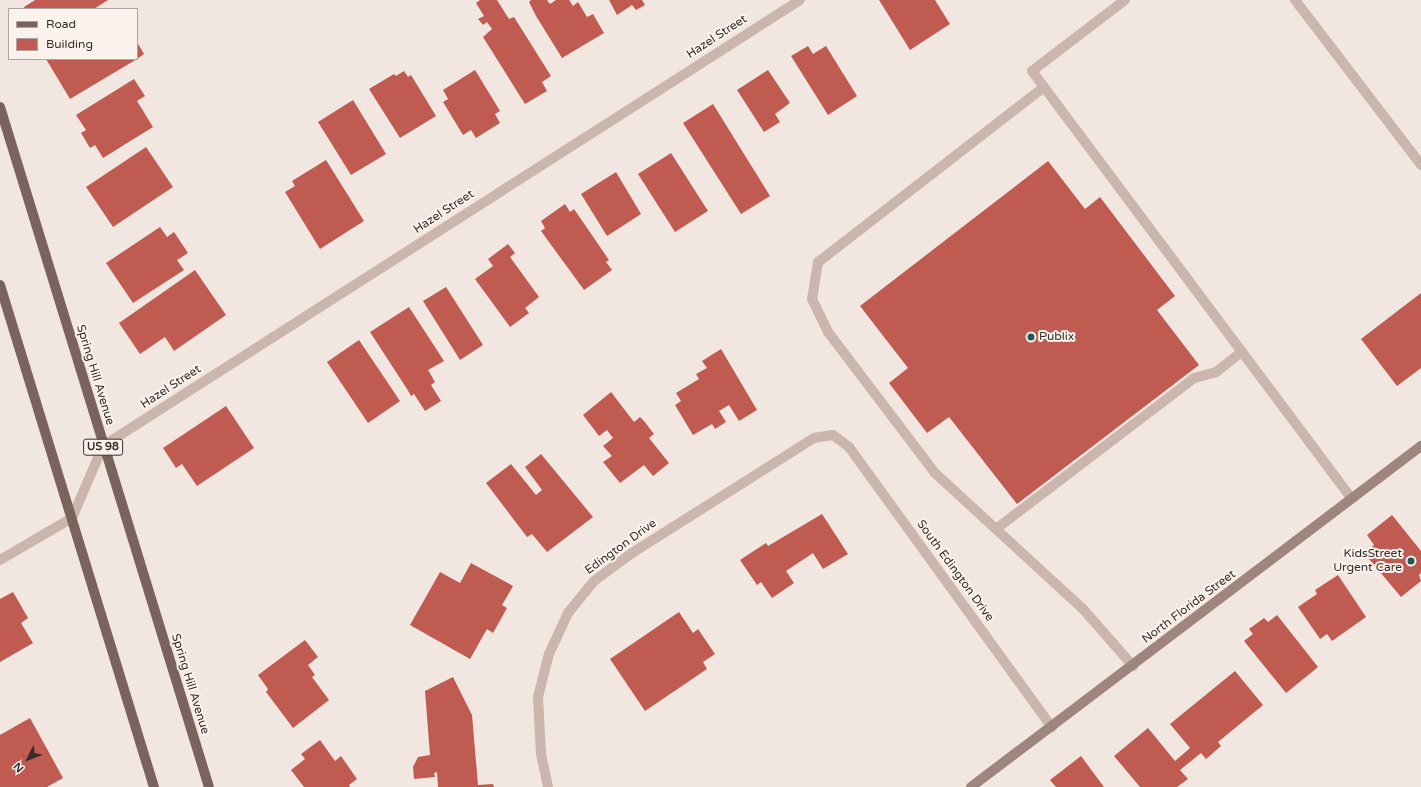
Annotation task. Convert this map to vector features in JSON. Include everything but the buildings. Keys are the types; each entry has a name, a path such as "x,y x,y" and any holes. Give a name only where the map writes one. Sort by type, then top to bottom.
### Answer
{"main road":[{"name":"Spring Hill Avenue","path":"0,107 209,787"},
{"path":"0,285 154,787"}],"street":[{"name":"Hazel Street","path":"103,446 800,0"},
{"path":"1125,0 1032,71 1352,499"},
{"path":"1295,0 1421,166"},
{"path":"1044,87 818,262 812,300 828,332 935,473 1083,609 1133,666"},
{"path":"996,529 1194,378 1216,372 1242,352"},
{"name":"South Edington Drive","path":"832,435 849,447 1052,727"},
{"name":"Edington Drive","path":"548,787 541,753 538,697 548,654 568,613 594,581 632,553 814,438 832,435"},
{"path":"0,560 72,518 103,446"},
{"name":"North Florida Street","path":"971,787 1133,666 1421,446"}],"place":[{"name":"Publix","path":"1031,337"},
{"name":"KidsStreet Urgent Care","path":"1411,561"}]}
